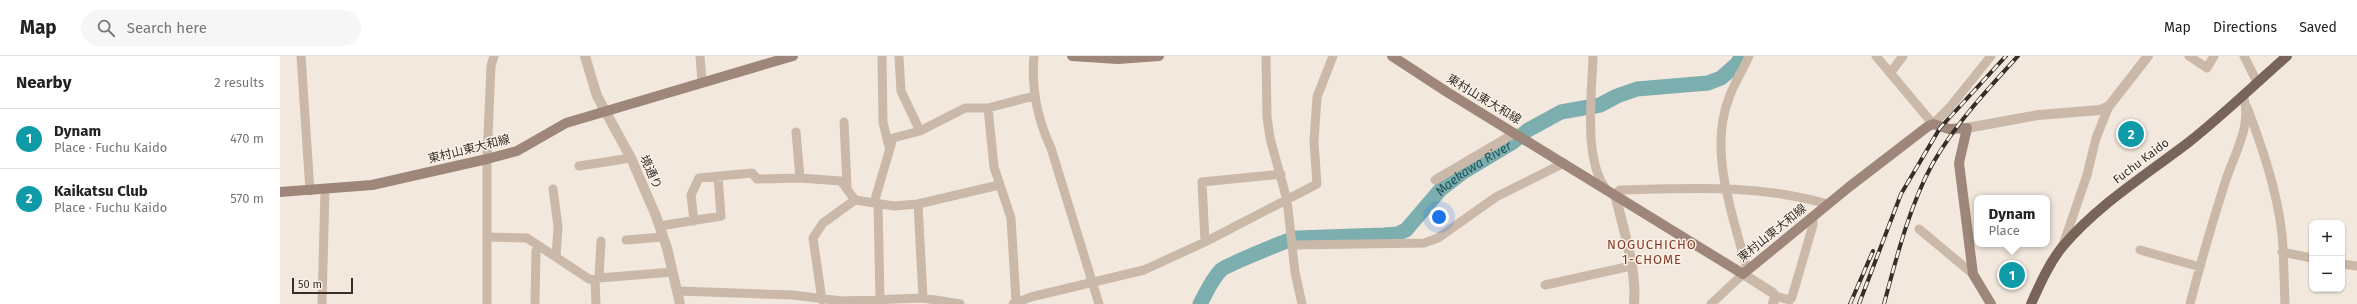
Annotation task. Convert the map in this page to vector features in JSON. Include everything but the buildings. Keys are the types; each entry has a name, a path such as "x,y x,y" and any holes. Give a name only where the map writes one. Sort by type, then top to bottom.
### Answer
{"main road":[{"name":"東村山東大和線","path":"280,192 325,190 400,180 487,159 516,151 566,123 793,56"},
{"path":"1072,56 1118,58 1159,56"},
{"name":"東村山東大和線","path":"1392,56 1519,136 1745,271 1828,204 1933,124"},
{"name":"Fuchu Kaido","path":"2031,304 2040,285 2063,247 2096,213 2189,141 2287,56"},
{"path":"1933,124 1949,129 1967,128 1959,163 1973,274 1991,304"}],"street":[{"path":"301,56 310,191"},
{"path":"487,304 487,159 491,72 494,56"},
{"name":"境通り","path":"585,56 592,82 631,158 660,226 678,291 680,304"},
{"path":"700,56 702,83"},
{"path":"882,56 883,122 889,146"},
{"path":"899,56 901,92 920,131"},
{"path":"1034,56 1034,96 1040,126 1051,148 1099,304"},
{"path":"1266,56 1270,138 1287,200 1293,240 1295,272 1302,304"},
{"path":"988,108 994,167 1011,218 1014,302 1091,281 1144,270 1205,242 1317,184 1314,142 1317,97 1334,56"},
{"path":"1593,56 1592,106 1594,165 1599,179 1611,192 1631,266 1634,304"},
{"path":"1749,56 1729,97 1724,115 1721,153 1726,187 1745,271 1774,300 1790,300 1813,225 1813,217"},
{"path":"1876,56 1891,72 1933,124 1950,106 1991,56"},
{"path":"1891,72 1903,56"},
{"path":"2063,247 2087,175 2096,138 2109,106 2148,56"},
{"path":"2189,56 2207,68 2214,56"},
{"path":"2244,56 2257,82"},
{"path":"2243,95 2262,145 2278,206 2282,235 2285,304"},
{"path":"880,299 876,204 889,146 893,138 920,131 965,108 988,108 1034,96"},
{"path":"1967,128 2038,115 2100,110 2109,106"},
{"path":"2190,304 2224,186 2242,136 2247,106"},
{"path":"844,122 847,186"},
{"path":"796,132 800,178"},
{"path":"1435,180 1519,136"},
{"path":"579,166 631,158"},
{"path":"1293,240 1424,243 1438,238 1496,197 1564,163"},
{"path":"694,221 691,195 695,183 699,178 752,173 757,179 800,178 841,181 847,186 855,200"},
{"path":"1205,242 1202,182 1281,174"},
{"path":"660,226 721,216 718,176"},
{"path":"822,300 813,238 823,223 855,200 894,206 918,204 999,185"},
{"path":"1611,192 1620,190 1726,187 1793,194 1828,204"},
{"path":"553,189 558,226 556,257"},
{"path":"322,304 325,190"},
{"path":"918,204 923,298"},
{"path":"1919,229 1973,274"},
{"path":"487,237 527,238 589,279 673,272"},
{"path":"626,240 664,237"},
{"path":"596,304 601,241"},
{"path":"535,304 536,251 539,246"},
{"path":"2140,250 2200,267"},
{"path":"2282,252 2309,257"},
{"path":"2345,264 2357,266"},
{"path":"1545,285 1631,266"},
{"path":"1711,304 1745,271"},
{"path":"678,291 794,295 822,300 842,301 923,298 960,304"}],"waterway":[{"name":"Maekawa River","path":"1200,304 1212,282 1221,270 1245,258 1292,239 1397,234 1406,230 1441,189 1463,172 1513,142 1528,130 1561,112 1600,105 1617,96 1637,89 1708,83 1721,78 1737,64 1742,56"}],"railway":[{"path":"1859,304 1901,194 1940,128 2006,56"},
{"path":"1884,304 1899,250 1917,196 1933,163 1962,121 2018,56"},
{"path":"1850,304 1873,251"}],"place":[{"name":"Kaikatsu Club","path":"2131,134"},
{"name":"Dynam","path":"2012,275"}],"district":[{"name":"NOGUCHICHO 1-CHOME","path":"1652,252"}]}
